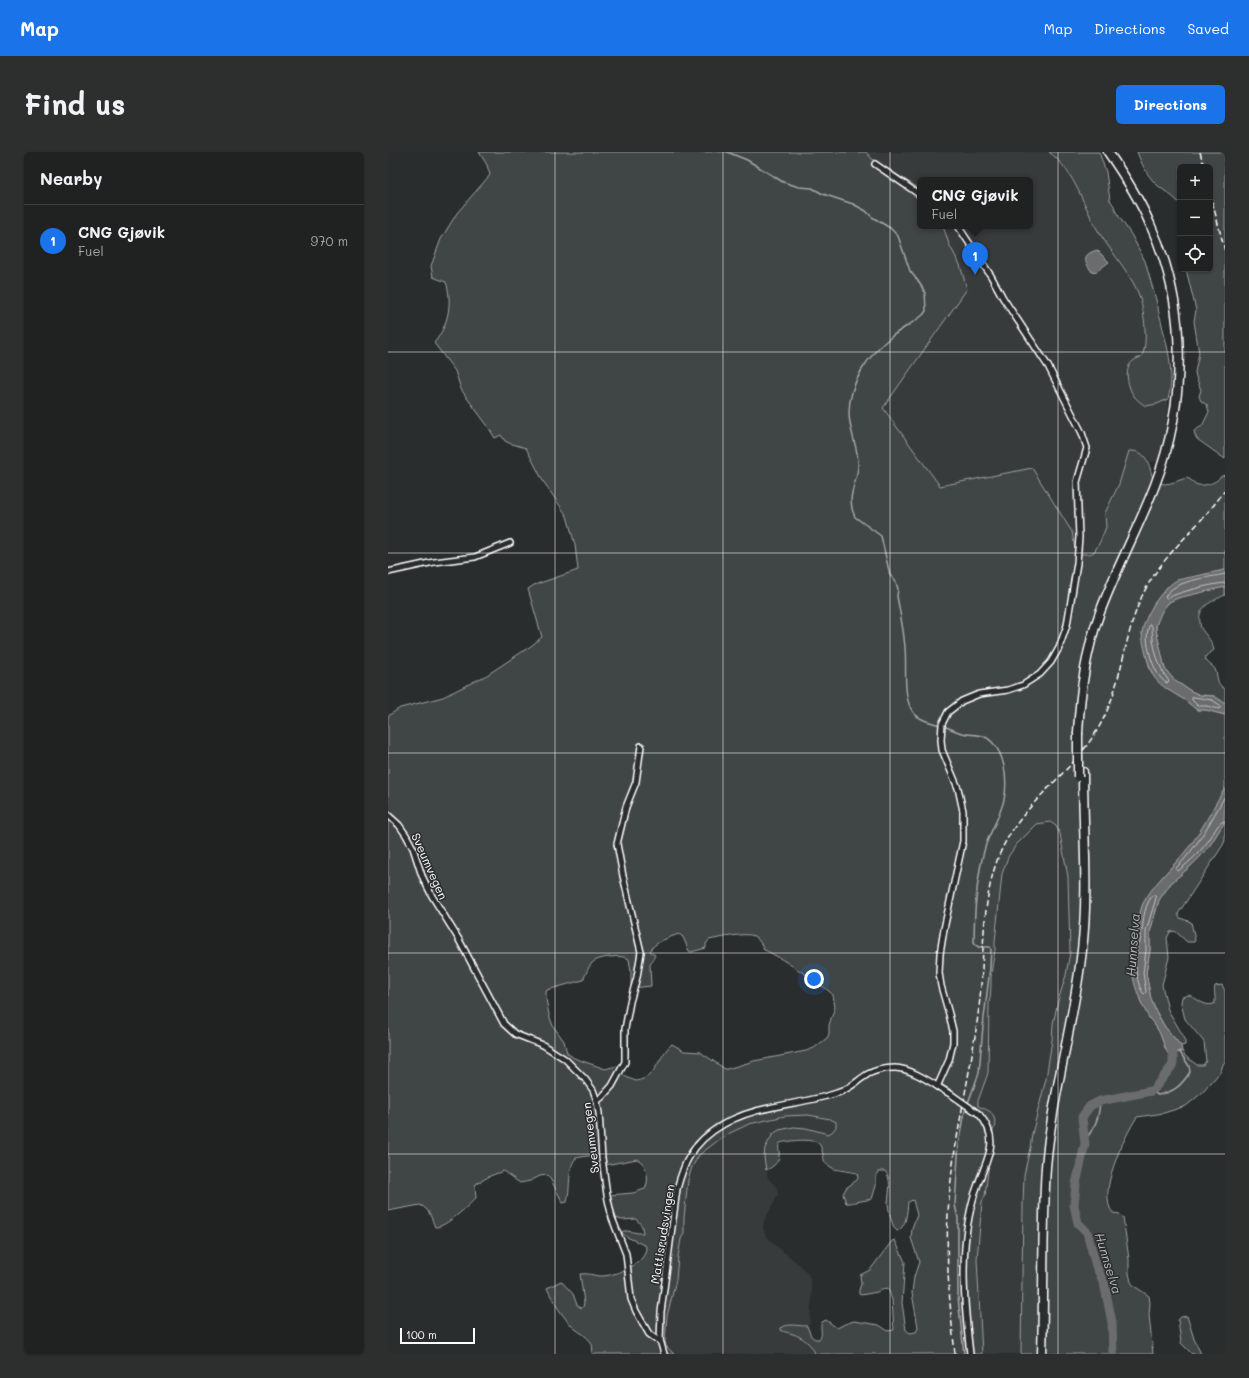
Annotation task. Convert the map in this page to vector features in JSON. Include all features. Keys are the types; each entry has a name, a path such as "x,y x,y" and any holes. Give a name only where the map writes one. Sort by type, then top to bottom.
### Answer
{"highway":[{"path":"1037,1354 1042,1165 1045,1136 1072,990 1078,943 1081,867 1080,731 1082,682 1095,629 1107,595 1148,502 1162,466 1173,423 1178,382 1179,348 1176,313 1173,294 1163,258 1144,210 1108,152"},
{"path":"1080,731 1087,680 1103,617 1158,492 1176,435 1184,383 1182,318 1178,293 1168,256 1148,207 1114,152"},
{"path":"1042,1354 1046,1167 1056,1100 1070,1033 1082,950 1086,881 1080,775"}],"street":[{"path":"875,164 917,192"},
{"path":"937,1087 949,1060 953,1043 953,1031 940,980 940,954 944,928 963,841 962,811 958,788 942,750 942,724 948,712 962,700 979,694 1008,690 1023,685 1040,674 1052,662 1059,648 1067,625 1077,563 1077,482 1087,448 1082,433 1048,366 1006,303 991,276 960,229"},
{"path":"388,572 434,562 475,557 510,543"},
{"path":"597,1101 612,1086 625,1062 625,1029 630,1002 638,977 641,952 623,876 618,844 626,807 636,782 641,746"},
{"name":"Sveumvegen","path":"388,814 406,835 413,848 422,876 432,896 458,938 496,1012 504,1024 515,1034 543,1045 565,1059 590,1085 597,1101 600,1114 602,1158 607,1195 612,1218 626,1254 631,1299 647,1330 652,1336 660,1340"},
{"name":"Mattisrudsvingen","path":"660,1340 661,1312 677,1189 688,1158 695,1148 708,1135 726,1123 751,1112 840,1093 869,1074 895,1068 907,1070 952,1095 979,1114 986,1122 990,1131 991,1146 987,1163 977,1187 970,1210 965,1246 964,1286 970,1354"},
{"path":"660,1340 664,1354"}],"shaded area":[{"path":"479,152 866,152 872,159 917,187 917,229 944,229 949,244 960,265 967,289 883,408 940,486 1032,468 1072,532 1076,554 1089,554 1094,552 1106,527 1105,513 1119,484 1129,451 1135,451 1144,456 1149,464 1153,479 1157,482 1165,484 1187,478 1197,484 1204,485 1213,483 1221,476 1225,475 1225,570 1206,574 1167,587 1153,605 1142,633 1150,670 1167,689 1185,700 1197,710 1206,710 1225,715 1225,788 1195,840 1164,875 1143,904 1138,919 1137,936 1132,954 1140,1000 1149,1017 1159,1031 1166,1050 1182,1051 1185,1056 1197,1065 1203,1065 1206,1061 1204,1042 1185,1019 1181,1003 1182,997 1189,995 1204,1004 1210,1005 1214,1004 1215,1002 1215,986 1222,985 1225,991 1225,1062 1221,1071 1203,1092 1186,1106 1164,1113 1137,1117 1120,1150 1110,1179 1108,1193 1109,1204 1113,1213 1120,1214 1123,1217 1131,1282 1134,1286 1149,1296 1149,1315 1153,1354 1021,1354 1024,1175 1032,1134 1046,1079 1053,1024 1066,975 1070,952 1068,877 1060,834 1056,826 1050,822 1037,824 1016,845 1008,857 1002,874 995,952 991,972 988,1073 978,1101 978,1106 989,1111 993,1115 996,1126 993,1130 985,1196 982,1202 977,1259 982,1354 815,1354 810,1345 803,1339 791,1333 780,1330 783,1326 807,1326 811,1336 815,1339 819,1339 821,1335 821,1324 826,1320 837,1328 854,1321 879,1325 888,1331 894,1330 892,1300 888,1288 861,1295 859,1294 859,1290 861,1284 860,1275 870,1270 892,1241 895,1240 905,1262 902,1303 906,1330 910,1333 916,1332 918,1327 912,1293 914,1277 919,1262 911,1238 912,1228 917,1215 913,1200 908,1202 905,1222 900,1229 897,1231 895,1229 888,1202 889,1178 885,1171 880,1171 876,1176 876,1186 872,1199 846,1203 843,1194 846,1188 857,1180 857,1173 834,1169 825,1163 820,1145 813,1141 801,1140 780,1143 778,1160 773,1166 766,1170 764,1157 765,1148 773,1134 779,1130 794,1127 806,1128 828,1134 836,1127 836,1122 830,1119 808,1115 785,1116 749,1124 720,1139 699,1155 692,1167 688,1180 684,1233 681,1239 676,1280 667,1316 665,1341 666,1346 674,1354 592,1354 593,1348 591,1342 574,1328 566,1319 555,1304 547,1288 561,1281 573,1294 577,1305 581,1308 583,1307 584,1303 580,1274 599,1276 610,1275 634,1265 643,1257 646,1246 622,1233 623,1231 626,1231 643,1233 642,1226 636,1219 622,1220 616,1218 610,1198 610,1195 633,1193 645,1189 647,1185 647,1172 643,1164 637,1159 605,1165 601,1158 597,1156 576,1158 571,1167 567,1202 563,1203 547,1175 520,1183 503,1171 476,1184 476,1198 457,1216 445,1224 435,1227 428,1211 420,1205 388,1211 388,716 400,708 443,697 487,675 531,646 542,637 528,589 534,585 578,570 575,545 567,516 543,481 526,448 505,441 501,435 495,438 461,389 455,371 434,343 446,322 449,298 446,282 433,277 431,266 441,239 457,213 490,175 487,165","holes":["679,934 683,937 689,951 691,952 706,948 706,944 709,940 739,935 754,936 759,940 764,950 800,971 833,995 835,1007 829,1025 829,1034 827,1038 814,1048 806,1051 754,1061 727,1069 700,1052 684,1051 672,1044 663,1054 657,1066 649,1076 636,1081 624,1076 617,1066 605,1069 574,1058 567,1053 564,1041 553,1026 549,1015 546,999 547,990 583,980 589,966 592,963 599,959 616,956 626,957 629,959 631,986 633,988 651,986 650,965 655,955 650,951 655,945 663,940"]},
{"path":"866,152 1049,152 1055,156 1067,170 1100,233 1135,285 1140,298 1146,330 1143,356 1131,362 1127,370 1128,377 1165,401 1168,399 1166,430 1158,461 1152,462 1143,456 1128,453 1119,484 1105,513 1106,527 1104,534 1094,552 1089,554 1076,554 1072,532 1032,469 940,486 883,408 966,289 960,265 949,244 944,229 1033,229 1033,177 917,177 917,187 872,159"},
{"path":"1049,152 1099,152 1106,172 1110,200 1145,261 1158,307 1171,371 1168,399 1157,404 1146,406 1134,396 1132,392 1128,383 1128,368 1133,361 1141,357 1145,345 1144,319 1140,298 1133,282 1094,224 1073,180 1066,169"},
{"path":"1137,152 1225,152 1225,459 1197,439 1194,431 1202,426 1209,412 1207,405 1201,401 1199,396 1201,390 1195,372 1199,353 1194,321 1196,310 1187,272 1213,272 1213,164 1177,164 1177,201 1153,180 1145,169"},
{"path":"1225,587 1225,595 1203,608 1200,616 1200,625 1211,642 1214,650 1205,658 1207,662 1215,669 1218,682 1225,689 1225,703 1214,696 1200,695 1175,681 1165,669 1156,630 1160,614 1165,606 1171,601 1189,594"},
{"path":"1225,821 1225,840 1223,845 1178,914 1180,918 1191,922 1195,940 1194,942 1187,942 1175,931 1170,932 1167,938 1169,957 1162,985 1168,1010 1185,1039 1185,1045 1181,1046 1165,1027 1151,999 1146,973 1150,950 1150,932 1159,900 1171,883 1207,850"},
{"path":"1050,822 1056,826 1060,834 1068,877 1070,924 1069,961 1053,1024 1046,1079 1032,1134 1024,1175 1021,1354 982,1354 977,1259 982,1202 985,1196 993,1130 996,1126 991,1112 978,1106 978,1101 984,1086 988,1059 989,1004 992,967 996,951 995,942 1002,874 1008,857 1016,845 1037,824"},
{"path":"808,1115 834,1120 836,1127 832,1132 826,1134 806,1128 794,1127 764,1157 768,1178 777,1188 778,1195 763,1223 763,1228 766,1236 800,1265 808,1274 812,1292 810,1323 807,1326 791,1325 782,1326 780,1328 784,1333 793,1334 813,1346 815,1354 674,1354 666,1346 665,1332 681,1239 684,1233 688,1180 692,1167 699,1155 708,1147 730,1133 749,1124 785,1116"},
{"path":"1187,1316 1194,1339 1201,1354 1192,1354 1181,1343 1178,1320 1181,1317"}],"water":[{"path":"1097,250 1109,262 1097,271 1092,272 1087,265 1086,256"},
{"path":"1225,570 1225,587 1178,598 1169,602 1162,611 1156,625 1156,630 1165,669 1175,681 1191,691 1200,695 1214,696 1225,703 1225,715 1206,710 1197,710 1157,681 1148,662 1142,633 1143,626 1150,611 1165,589 1171,584 1177,580"},
{"path":"1225,788 1224,823 1207,850 1171,883 1159,900 1150,932 1150,950 1146,973 1151,999 1156,1012 1165,1027 1181,1046 1182,1051 1169,1055 1165,1049 1160,1033 1149,1018 1133,979 1131,962 1137,936 1140,912 1143,903 1151,890 1194,840"}],"waterway":[{"path":"727,152 747,160 783,182 799,187 812,188 823,194 853,204 866,211 872,217 890,228 898,236 910,271 925,292 926,311 919,318 891,337 875,352 861,370 852,391 849,419 857,455 858,468 851,502 855,517 881,536 890,575 896,582 904,642 906,690 910,706 915,715 918,717 940,725"},
{"path":"944,726 961,733 980,735 989,739 1000,753 1006,777 1003,804 983,854 974,924 974,942 978,947 990,947 991,949 979,1073 965,1111 958,1156 955,1205 958,1218 958,1297 964,1354"},
{"name":"Hunnselva","path":"1113,1354 1112,1322 1104,1283 1096,1266 1087,1232 1078,1223 1074,1205 1076,1184 1085,1144 1082,1117 1090,1106 1100,1101 1151,1091 1154,1089 1172,1066 1173,1058 1170,1043"},
{"name":"Hunnselva","path":"1151,1091 1158,1095 1168,1092 1177,1088 1187,1077 1190,1072 1189,1066 1179,1051"},
{"path":"1085,1140 1096,1122 1100,1101"}],"railway":[{"path":"1200,152 1203,164"},
{"path":"1212,200 1225,251"},
{"path":"955,1354 948,1272 948,1210 956,1143 976,1030 981,988 984,932 988,894 992,876 998,858 1007,839 1018,822 1084,749 1105,716 1112,698 1136,611 1151,579 1171,553 1225,490"}],"place":[{"name":"CNG Gjøvik","path":"975,275"}]}
